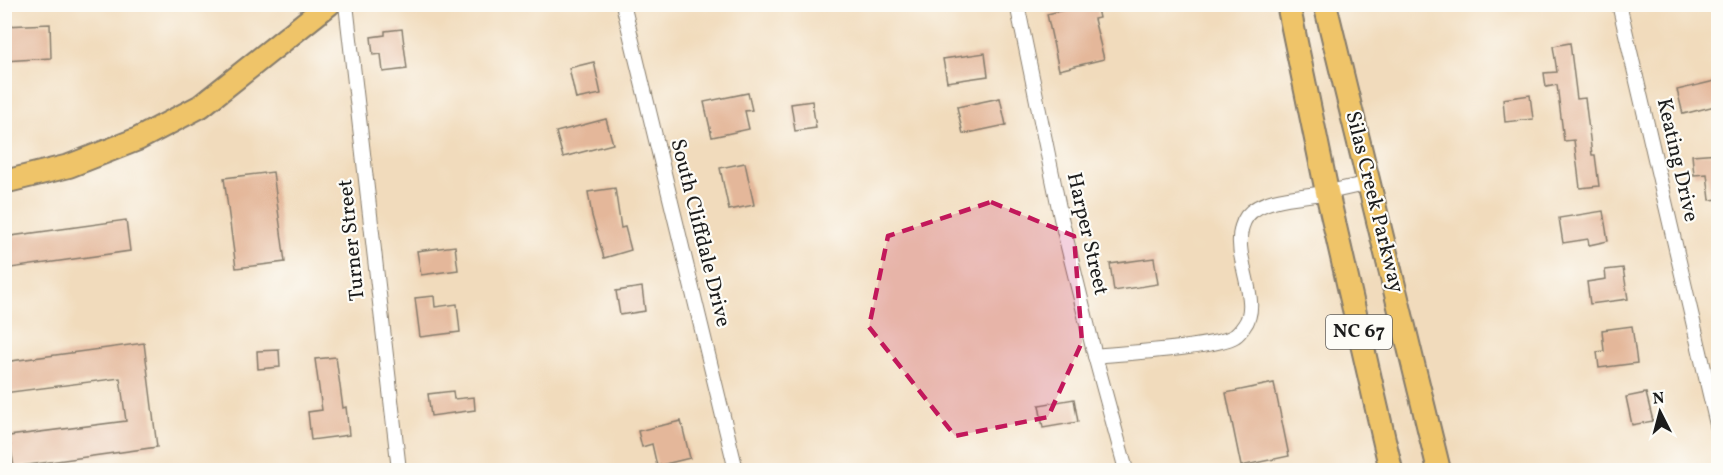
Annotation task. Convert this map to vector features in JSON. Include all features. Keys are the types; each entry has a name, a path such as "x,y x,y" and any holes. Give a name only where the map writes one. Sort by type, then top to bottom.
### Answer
{"main road":[{"path":"4,182 80,162 138,139 201,106 329,4"},
{"name":"Silas Creek Parkway","path":"1288,4 1327,192 1391,471"},
{"name":"Silas Creek Parkway","path":"1325,4 1439,471"}],"street":[{"name":"Turner Street","path":"346,4 399,471"},
{"name":"South Cliffdale Drive","path":"623,4 736,471"},
{"name":"Harper Street","path":"1017,4 1061,218 1126,471"},
{"name":"Keating Drive","path":"1618,4 1719,429"},
{"path":"1095,356 1197,345 1234,337 1245,326 1250,312 1239,247 1241,230 1248,215 1263,205 1284,198 1369,183"}],"highlighted area":[{"path":"991,202 1074,236 1082,342 1048,417 955,436 869,327 888,236"}],"building":[{"path":"1096,4 1099,18 1094,19 1104,59 1059,70 1047,14"},
{"path":"50,24 51,58 4,61 4,26"},
{"path":"402,29 407,69 383,72 381,54 373,55 371,37 385,35 385,31"},
{"path":"1570,43 1577,99 1585,98 1592,155 1595,155 1599,186 1580,188 1574,140 1564,141 1557,85 1546,87 1544,73 1557,72 1553,46"},
{"path":"985,53 988,76 947,82 943,59"},
{"path":"594,62 601,94 576,99 569,68"},
{"path":"1719,80 1719,105 1683,114 1677,90"},
{"path":"748,93 752,110 745,111 749,129 712,137 704,102"},
{"path":"1530,95 1533,119 1505,122 1503,99"},
{"path":"1000,98 1006,125 963,134 957,107"},
{"path":"812,101 816,128 795,131 791,104"},
{"path":"606,119 613,144 563,157 556,132"},
{"path":"1719,153 1719,199 1710,200 1707,174 1694,175 1692,155"},
{"path":"745,163 754,205 729,210 720,168"},
{"path":"273,172 285,262 236,268 224,178"},
{"path":"615,188 621,228 625,227 631,250 604,258 588,192"},
{"path":"1603,211 1608,241 1589,245 1588,239 1563,243 1559,218"},
{"path":"126,220 130,251 4,269 4,237"},
{"path":"455,246 458,270 421,275 417,251"},
{"path":"1154,258 1158,284 1114,291 1110,264"},
{"path":"1623,268 1628,299 1590,304 1587,282 1606,279 1605,270"},
{"path":"642,287 645,311 620,315 616,291"},
{"path":"434,296 435,307 457,304 460,332 420,337 415,298"},
{"path":"1632,326 1637,363 1599,368 1597,352 1604,351 1602,330"},
{"path":"144,343 157,447 14,467 9,436 126,421 120,378 4,393 4,362"},
{"path":"279,350 280,367 258,369 257,351"},
{"path":"336,357 349,435 311,440 308,412 322,410 315,359"},
{"path":"1274,383 1289,456 1241,466 1226,393"},
{"path":"453,391 454,399 474,397 475,410 431,416 428,394"},
{"path":"1646,393 1653,421 1632,425 1626,397"},
{"path":"1074,399 1078,422 1043,428 1039,405"},
{"path":"681,421 690,458 657,466 652,444 642,447 638,431"}]}
